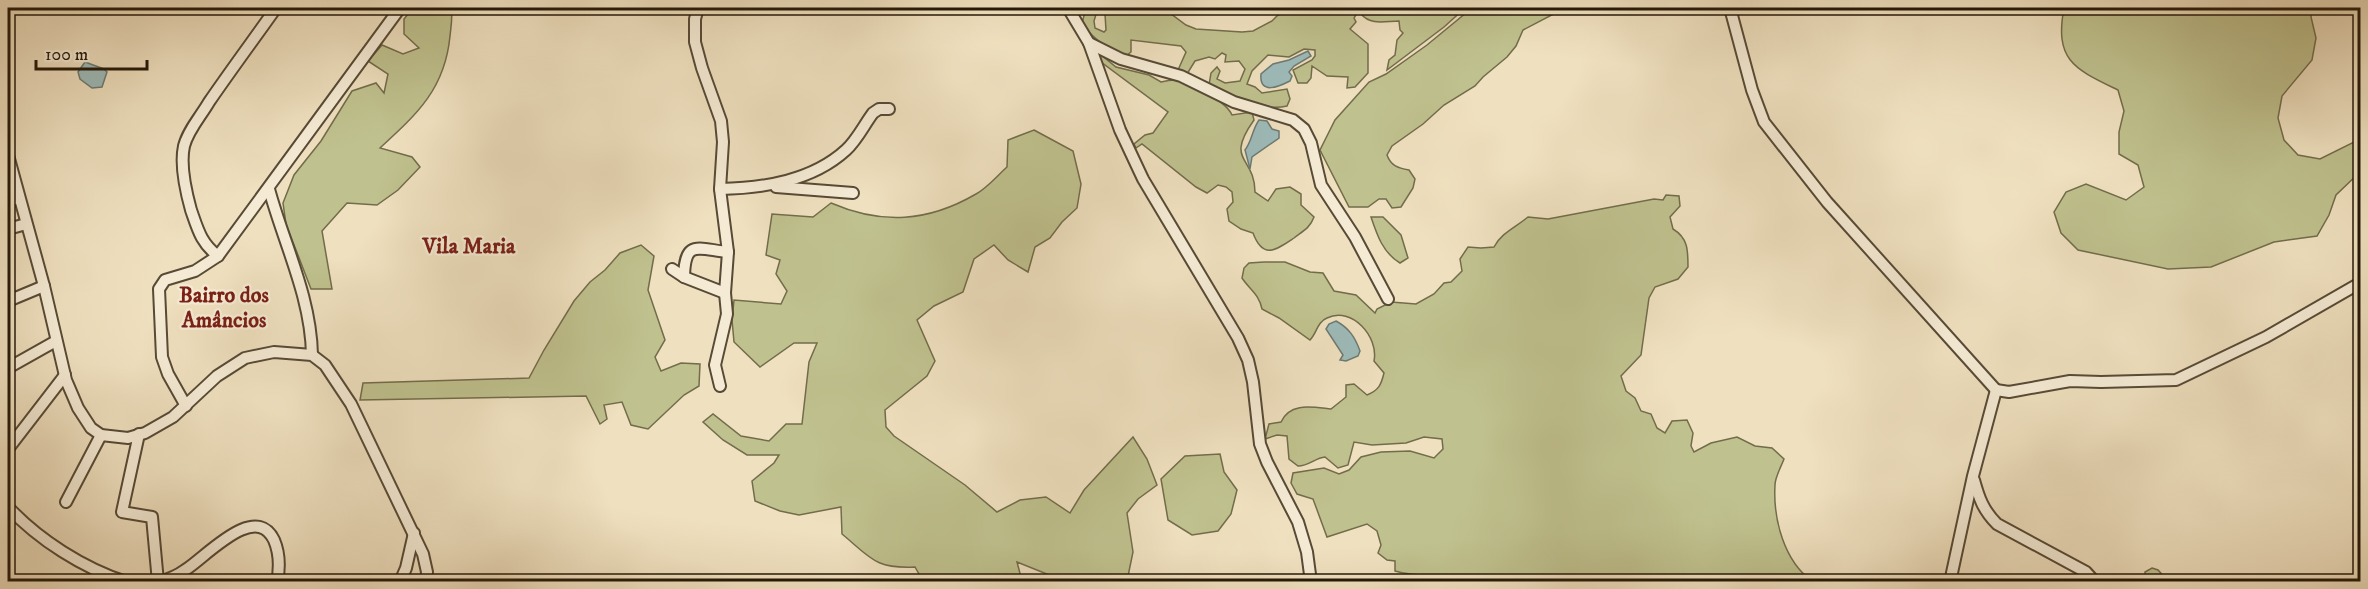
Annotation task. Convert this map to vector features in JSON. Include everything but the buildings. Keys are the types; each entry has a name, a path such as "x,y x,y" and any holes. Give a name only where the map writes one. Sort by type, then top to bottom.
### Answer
{"street":[{"path":"219,256 206,247 200,238 189,203 183,158 184,145 222,83 276,8"},
{"path":"186,406 168,374 162,357 159,289 165,280 195,271 219,256 400,8"},
{"path":"698,8 695,19 695,42 721,121 723,142 720,189 728,252 725,293 726,326 715,365 720,386"},
{"path":"1068,8 1089,43 1120,130 1143,179 1238,338 1248,360 1253,382 1260,444 1298,522 1307,552 1311,582"},
{"path":"1730,8 1752,90 1764,122 1827,202 1996,390 2009,392 2070,381 2176,380 2266,337 2361,283"},
{"path":"1089,43 1121,59 1181,76 1234,102 1293,120 1304,129 1311,143 1321,185 1355,237 1388,299"},
{"path":"767,186 799,177 830,162 847,149 873,113 879,109 888,110"},
{"path":"8,155 44,286 65,375 84,419 101,435 128,438 159,426 186,406 217,376 245,358 274,352 312,355 325,365 351,405 423,554 427,572 426,582"},
{"path":"720,189 767,186 854,193"},
{"path":"269,189 308,311 312,355"},
{"path":"8,201 19,198"},
{"path":"8,230 26,224"},
{"path":"684,277 684,258 688,251 695,248 728,252"},
{"path":"672,269 684,277 725,293"},
{"path":"8,301 44,286"},
{"path":"8,368 56,341"},
{"path":"8,449 65,375"},
{"path":"1950,582 1973,476 1996,390"},
{"path":"139,434 122,512 152,517 158,582 172,578 186,570 232,534 248,526 262,528 272,537 278,551 277,582"},
{"path":"66,502 101,435"},
{"path":"1973,476 1980,502 1997,524 2086,572 2095,582"},
{"path":"8,507 96,577 126,582"},
{"path":"400,582 406,568 414,533"}],"green space":[{"path":"413,8 451,8 452,21 447,55 442,71 427,99 406,124 380,148 412,157 420,167 398,190 377,205 347,203 322,231 332,289 311,289 286,224 283,203 294,175 321,141 352,91 376,83 384,93 388,74 368,61 382,45 403,54 419,48 404,34 404,19"},
{"path":"1086,8 1095,8 1097,11 1094,21 1095,28 1104,32 1106,30 1105,14 1113,8 1163,8 1186,25 1196,29 1242,32 1253,31 1272,21 1278,15 1299,8 1360,8 1354,18 1356,22 1350,29 1368,44 1368,73 1355,87 1347,88 1348,77 1327,76 1312,66 1311,78 1307,83 1298,83 1293,70 1312,60 1315,50 1304,49 1289,57 1268,55 1252,71 1247,84 1262,93 1287,89 1290,99 1287,106 1257,105 1209,85 1211,73 1217,67 1220,71 1217,79 1225,83 1240,81 1245,69 1239,61 1225,62 1226,55 1222,53 1215,59 1209,57 1195,61 1187,74 1178,70 1186,52 1181,46 1131,40 1131,52 1126,56 1091,35 1082,23"},
{"path":"1363,8 1465,8 1444,27 1387,70 1389,60 1395,55 1397,40 1403,33 1400,30 1399,21 1369,20 1361,14"},
{"path":"1472,8 1565,8 1523,30 1516,46 1507,57 1475,86 1444,105 1423,124 1392,146 1387,155 1391,162 1409,170 1415,179 1413,188 1401,207 1392,208 1386,199 1379,199 1368,207 1349,207 1320,150 1335,120 1369,82 1386,74 1427,45"},
{"path":"2064,8 2313,8 2311,17 2316,38 2312,60 2282,96 2278,118 2284,140 2298,155 2320,159 2360,141 2360,172 2336,195 2329,215 2317,236 2274,242 2211,267 2168,269 2078,250 2061,233 2054,212 2066,192 2086,184 2126,200 2144,187 2138,165 2119,154 2119,132 2124,111 2118,90 2079,69 2065,52 2062,40"},
{"path":"1095,50 1116,67 1149,75 1161,82 1175,80 1198,88 1223,104 1232,115 1252,112 1254,120 1245,134 1241,152 1251,171 1255,192 1268,201 1276,189 1290,187 1301,194 1301,205 1314,217 1308,227 1276,249 1266,250 1261,247 1253,233 1229,221 1227,209 1233,202 1232,192 1226,187 1218,185 1207,193 1196,187 1142,144 1136,148 1134,144 1145,135 1153,133 1168,112 1097,59"},
{"path":"1034,130 1073,151 1081,184 1077,208 1050,238 1035,247 1028,272 1008,260 994,245 974,259 963,292 934,306 917,320 935,361 927,376 885,410 886,427 894,436 965,485 997,512 1020,500 1046,497 1070,513 1084,490 1133,437 1147,459 1157,485 1138,499 1127,513 1133,552 1127,581 1064,581 1017,562 1022,581 923,581 915,567 882,564 867,556 842,534 841,507 799,515 780,511 755,501 752,481 774,463 779,455 747,455 723,440 703,422 713,414 741,436 769,441 786,424 802,424 809,362 817,343 794,343 760,367 734,342 732,320 734,300 781,304 787,291 776,274 780,260 766,255 772,214 813,217 831,203 868,215 887,217 922,215 940,210 976,194 988,185 1007,167 1008,140"},
{"path":"1666,195 1679,196 1680,206 1670,217 1673,229 1682,236 1686,245 1688,267 1678,279 1655,287 1649,298 1641,355 1621,376 1626,391 1635,398 1641,411 1651,414 1657,428 1665,433 1672,421 1687,420 1693,433 1691,446 1694,452 1711,443 1737,437 1755,446 1772,448 1784,459 1775,485 1778,525 1787,551 1802,573 1812,581 1470,581 1395,571 1395,561 1387,560 1378,553 1381,545 1377,531 1367,524 1327,537 1313,499 1297,494 1291,483 1293,473 1324,468 1339,474 1349,470 1361,457 1381,452 1410,451 1434,458 1443,449 1442,439 1424,437 1406,443 1372,445 1354,442 1348,465 1338,468 1325,457 1298,466 1289,459 1287,436 1277,435 1265,439 1269,424 1281,422 1290,411 1302,407 1331,409 1346,397 1346,385 1354,384 1367,395 1379,387 1384,373 1374,361 1372,342 1368,334 1354,320 1336,315 1327,318 1321,322 1310,340 1262,309 1256,296 1242,278 1244,268 1249,263 1285,262 1310,272 1323,273 1334,291 1356,295 1375,313 1377,309 1391,302 1416,304 1434,294 1444,283 1451,282 1462,271 1460,259 1468,247 1494,247 1505,234 1528,217 1548,219 1654,199 1663,200"},
{"path":"1371,217 1383,217 1401,235 1408,258 1400,263 1389,254 1378,237"},
{"path":"641,245 654,256 648,290 665,340 655,357 661,371 681,363 700,364 699,386 684,395 648,429 631,425 622,402 604,405 607,419 600,424 586,396 360,400 363,383 529,378 574,301 590,282 620,253"},
{"path":"1220,454 1224,472 1237,490 1231,514 1218,531 1192,535 1168,520 1161,479 1185,456"},
{"path":"2152,568 2158,570 2168,581 2145,581 2145,572"}],"water":[{"path":"1308,51 1311,56 1294,66 1289,72 1292,76 1290,81 1271,88 1263,85 1261,74 1273,64 1289,60"},
{"path":"85,62 107,72 102,87 92,88 80,79 78,72"},
{"path":"1259,120 1267,121 1272,129 1279,131 1279,138 1252,157 1250,169 1245,150"},
{"path":"1336,321 1354,337 1360,351 1358,356 1346,361 1340,360 1343,355 1326,329 1329,324"}],"district":[{"name":"Vila Maria","path":"469,245"},
{"name":"Bairro dos Amâncios","path":"224,306"}]}
